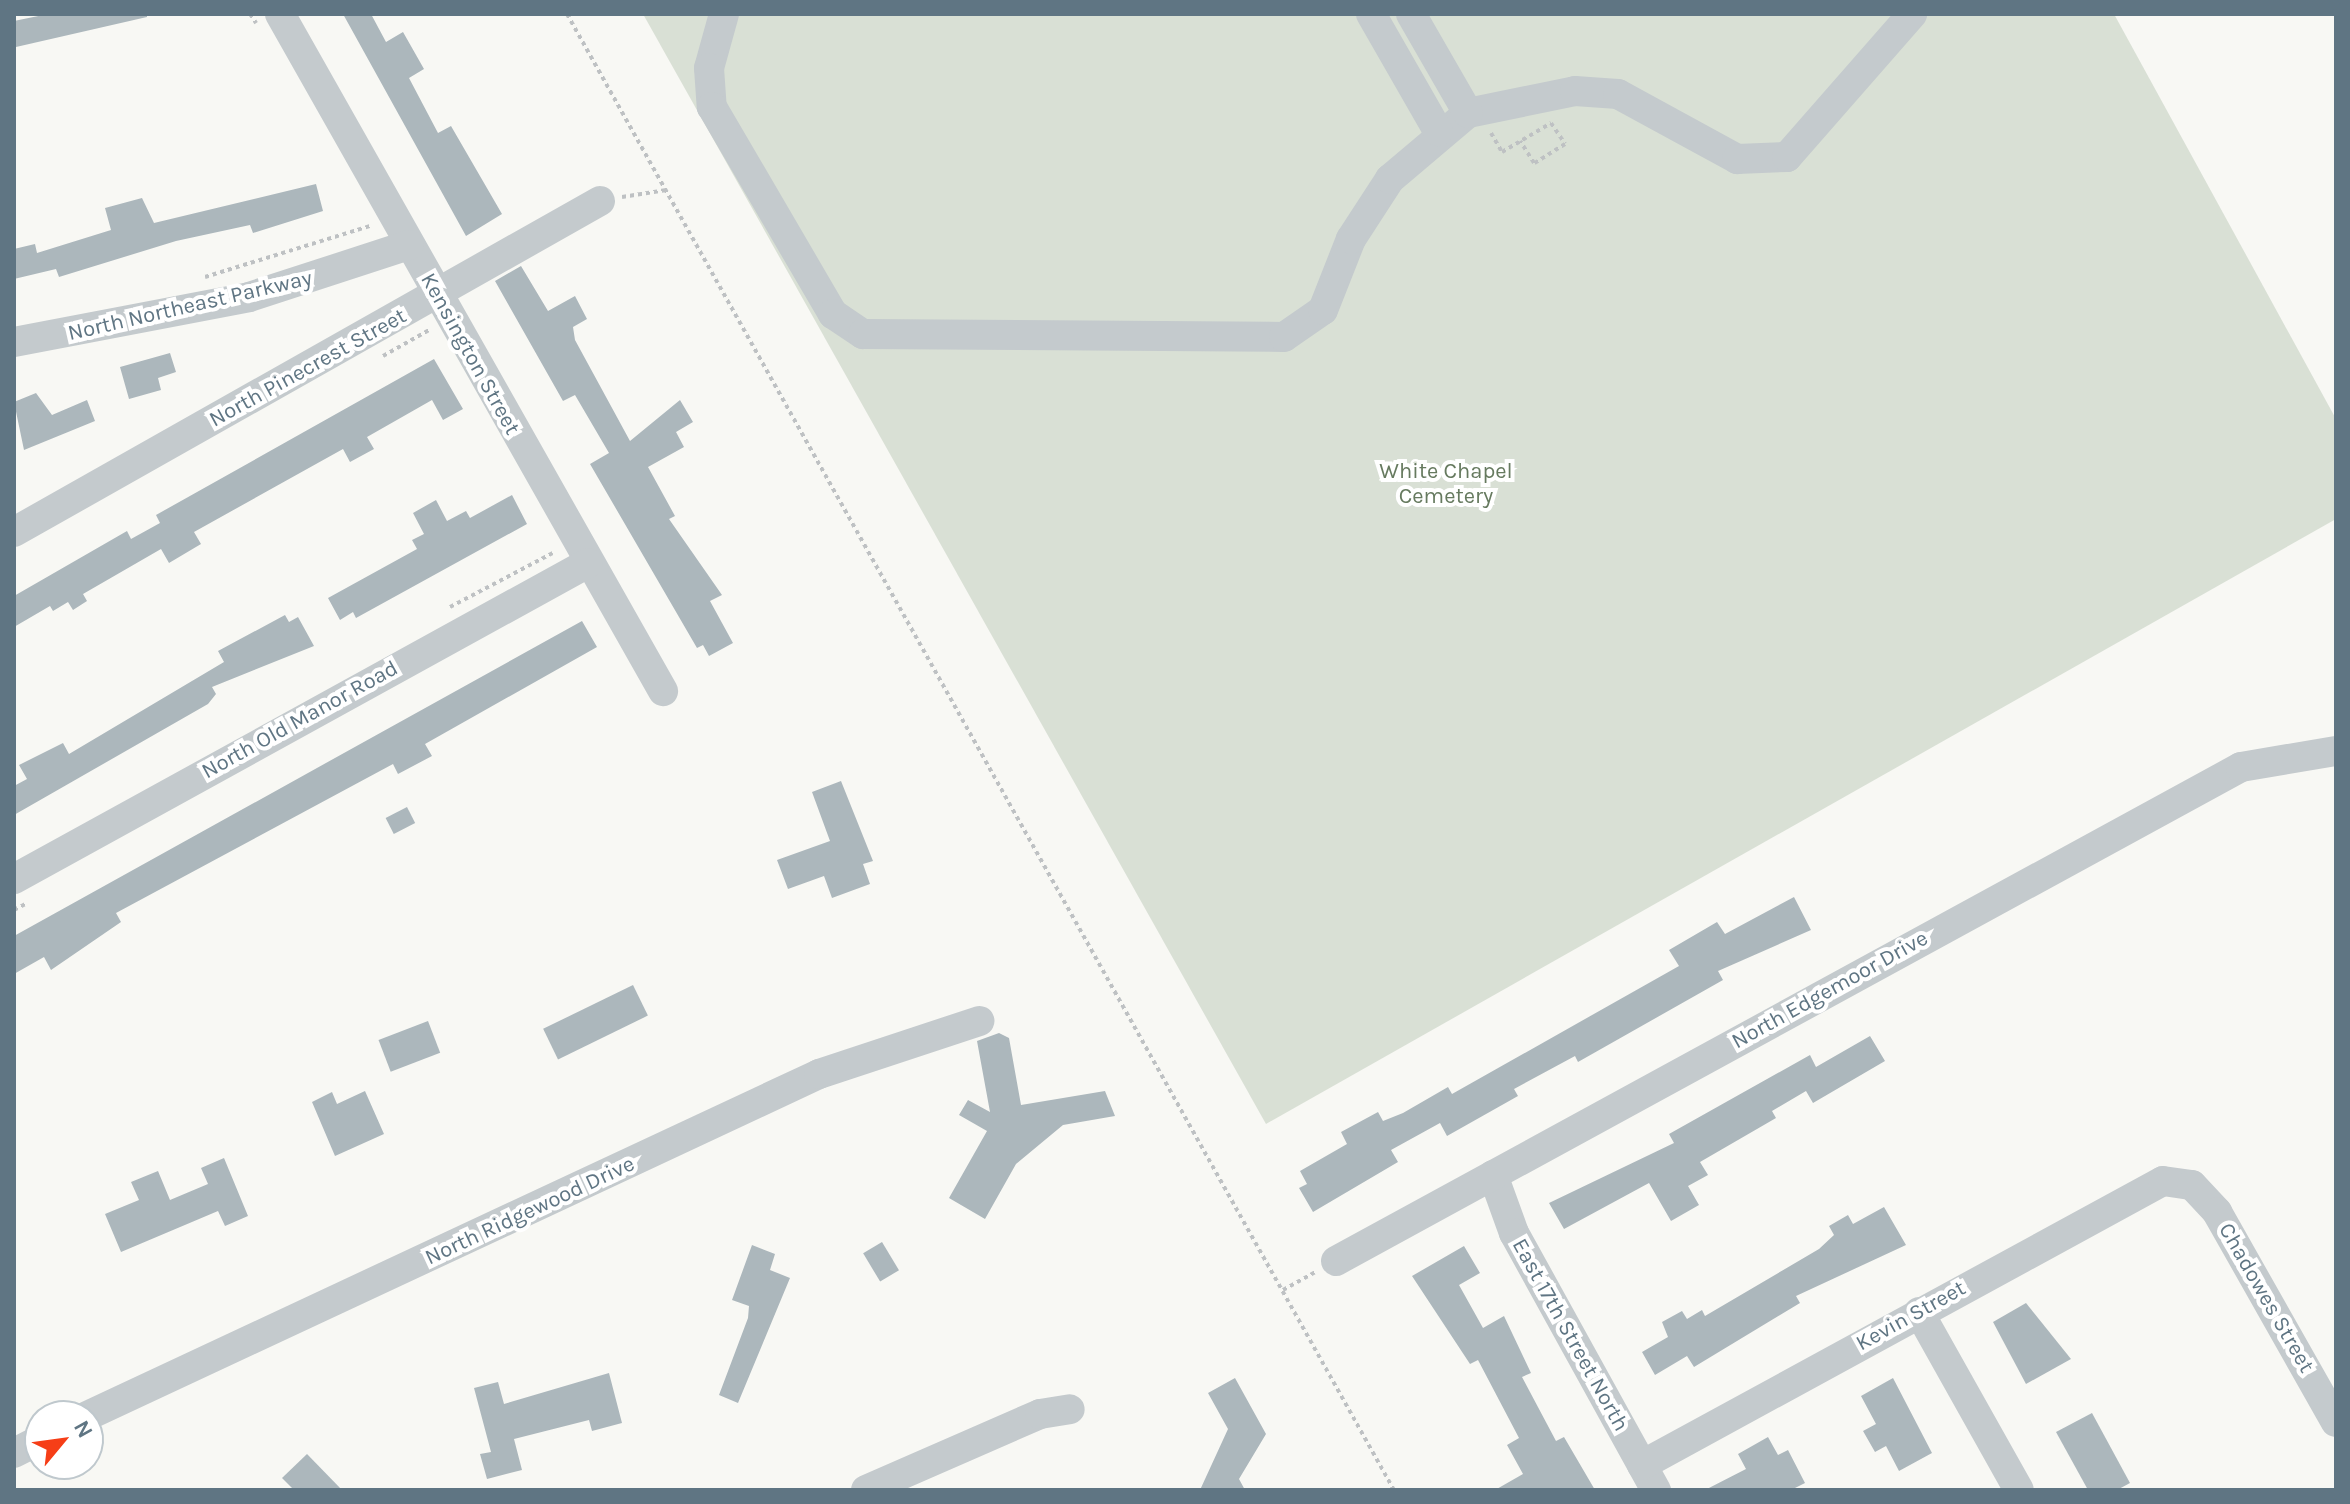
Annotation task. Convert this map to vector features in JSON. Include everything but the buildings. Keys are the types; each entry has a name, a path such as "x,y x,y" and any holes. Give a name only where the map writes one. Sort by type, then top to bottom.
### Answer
{"street":[{"path":"724,14 709,68 712,107 833,314 863,334 1284,337 1323,310 1351,239 1390,179 1438,131 1472,112 1575,91 1618,94 1737,159 1787,157 1912,14"},
{"path":"1371,14 1438,131"},
{"path":"1411,14 1472,112"},
{"name":"Kensington Street","path":"269,21 409,245 663,691"},
{"name":"North Pinecrest Street","path":"14,532 437,296 600,201"},
{"name":"North Northeast Parkway","path":"14,342 249,297 409,245"},
{"name":"North Old Manor Road","path":"14,879 588,563"},
{"name":"North Edgemoor Drive","path":"1336,1261 2241,767 2336,751"},
{"name":"North Ridgewood Drive","path":"104,1408 819,1074 979,1021"},
{"name":"East 17th Street North","path":"1493,1175 1514,1233 1649,1478"},
{"name":"Kevin Street","path":"1649,1478 1919,1312 2124,1197 2163,1181 2185,1184"},
{"name":"Chadowes Street","path":"2185,1184 2217,1212 2336,1422"},
{"path":"1919,1312 2019,1490"},
{"path":"866,1490 1040,1414 1070,1409"}],"path":[{"path":"250,14 269,21"},
{"path":"567,14 1394,1490"},
{"path":"1472,112 1502,152 1520,141 1551,123 1565,144 1534,163 1520,141"},
{"path":"600,201 666,190"},
{"path":"197,279 371,228 363,215"},
{"path":"1283,1290 1336,1261"}],"green space":[{"name":"White Chapel Cemetery","path":"643,14 2114,14 2336,419 2336,519 1266,1124"}]}
